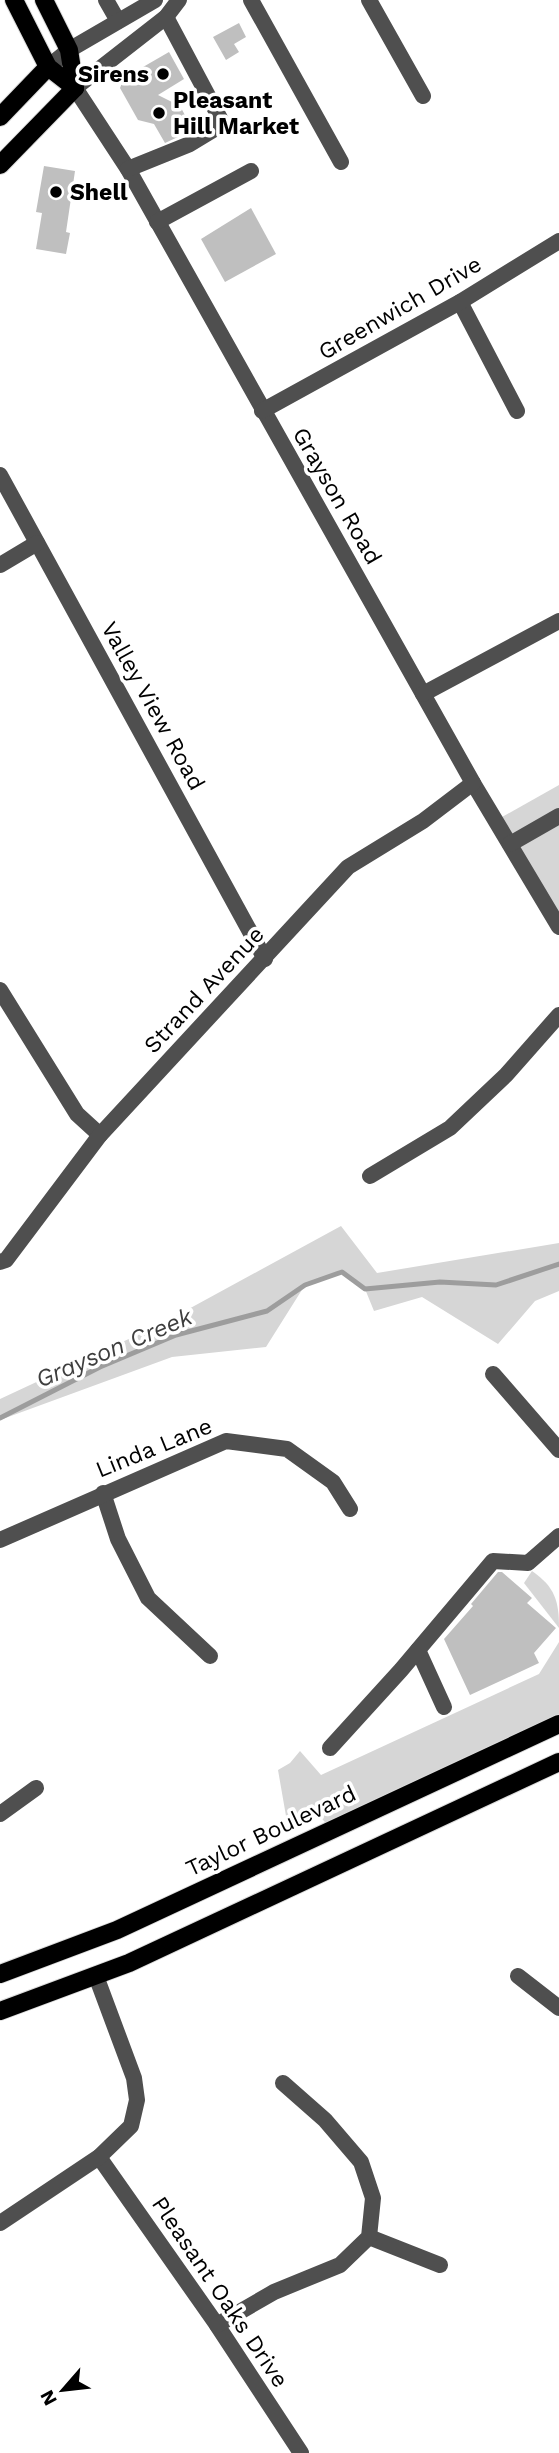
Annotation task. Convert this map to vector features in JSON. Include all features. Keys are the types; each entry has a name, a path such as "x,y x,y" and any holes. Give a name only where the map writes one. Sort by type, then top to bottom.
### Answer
{"main road":[{"path":"14,0 48,67 75,88"},
{"path":"44,0 69,50 75,88"},
{"path":"0,117 48,67"},
{"path":"0,165 75,88"},
{"name":"Taylor Boulevard","path":"0,1974 117,1930 559,1724"},
{"path":"0,2011 96,1976 559,1762"}],"street":[{"path":"107,0 118,21"},
{"path":"48,67 69,50 155,0"},
{"path":"75,88 166,17 179,0"},
{"path":"251,0 341,162"},
{"path":"369,0 423,96"},
{"path":"128,169 190,144 223,124 166,17"},
{"name":"Grayson Road","path":"75,88 128,169 262,411 473,782 559,927"},
{"path":"157,222 251,171"},
{"name":"Greenwich Drive","path":"262,411 460,302 559,241"},
{"path":"460,302 517,411"},
{"name":"Valley View Road","path":"0,475 265,959"},
{"path":"0,565 37,543"},
{"path":"423,694 559,621"},
{"name":"Strand Avenue","path":"0,1262 6,1260 100,1135 348,867 423,821 473,782"},
{"path":"510,844 559,816"},
{"path":"0,990 77,1114 100,1135"},
{"path":"369,1176 450,1128 506,1075 559,1015"},
{"path":"493,1374 559,1450"},
{"name":"Linda Lane","path":"0,1541 103,1493 226,1441 287,1449 332,1482 350,1509"},
{"path":"103,1493 118,1539 148,1598 210,1656"},
{"path":"331,1748 493,1561 528,1563 559,1536"},
{"path":"418,1650 444,1707"},
{"path":"0,1814 36,1788"},
{"path":"0,2223 99,2157 131,2126 137,2100 134,2078 96,1976"},
{"path":"518,1976 559,2008"},
{"path":"217,2325 274,2292 340,2265 369,2236 373,2198 361,2162 324,2120 283,2083"},
{"name":"Pleasant Oaks Drive","path":"99,2157 217,2325 301,2453"},
{"path":"369,2236 440,2265"}],"shaded area":[{"path":"559,785 559,927 495,821"},
{"path":"341,1226 377,1273 559,1243 559,1291 535,1301 498,1344 422,1297 374,1311 365,1289 342,1272 305,1285 266,1347 172,1357 0,1420 0,1399 163,1323"},
{"path":"532,1571 546,1583 554,1595 559,1628 524,1583"},
{"path":"559,1642 559,1724 332,1830 316,1812 286,1816 278,1770 290,1763 300,1751 321,1775 539,1674"}],"building":[{"path":"239,23 246,37 234,44 239,52 226,60 213,37"},
{"name":"Pleasant Hill Market","path":"169,52 184,79 158,95 180,106 193,130 165,143 154,124 138,120 120,88 124,78"},
{"path":"44,166 75,171 66,232 70,233 66,254 36,249 42,213 36,212"},
{"path":"251,208 276,254 225,282 201,239"},
{"path":"498,1572 502,1572 532,1598 527,1603 556,1628 534,1653 539,1663 470,1695 444,1639"}],"waterway":[{"name":"Grayson Creek","path":"0,1418 100,1367 176,1335 267,1311 305,1285 342,1272 365,1289 440,1282 496,1285 559,1264"}],"place":[{"name":"Sirens","path":"163,74"},
{"name":"Pleasant Hill Market","path":"159,113"},
{"name":"Shell","path":"56,192"}]}
